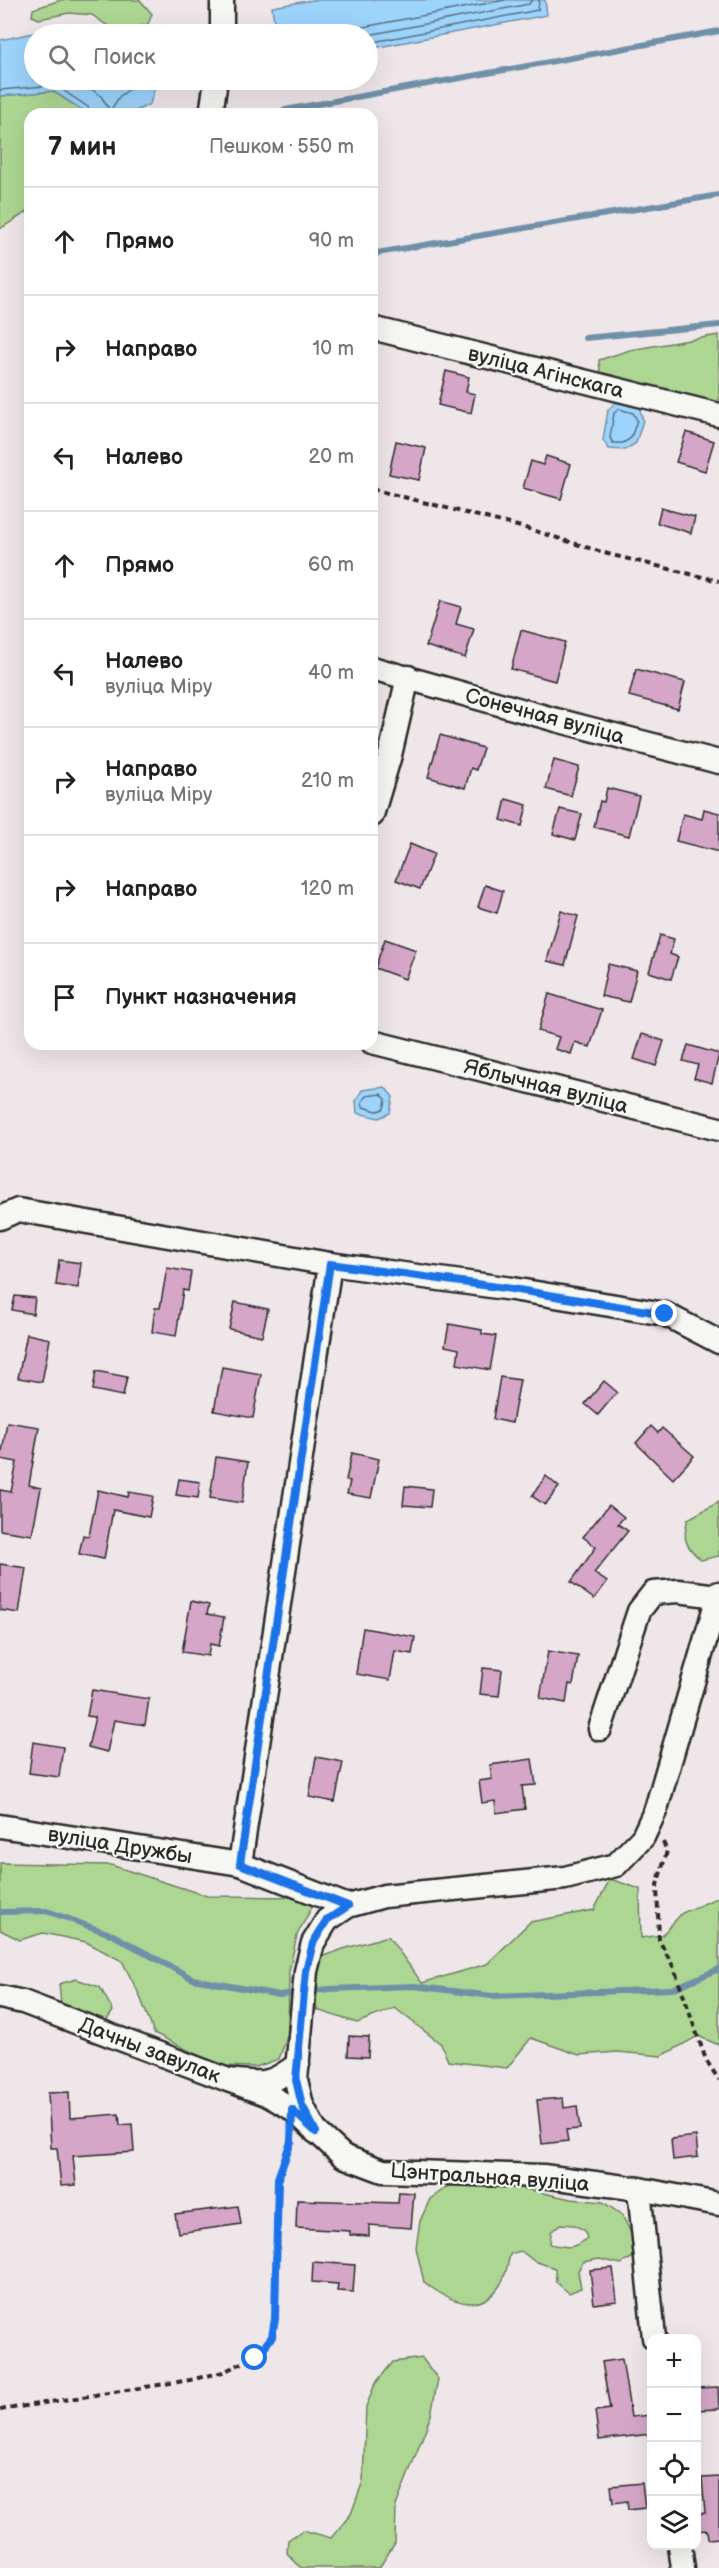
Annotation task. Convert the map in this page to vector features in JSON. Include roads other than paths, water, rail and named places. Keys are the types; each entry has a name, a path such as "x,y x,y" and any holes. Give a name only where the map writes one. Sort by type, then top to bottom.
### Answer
{"street":[{"path":"222,0 222,24"},
{"path":"212,108 215,90"},
{"name":"вуліца Агінскага","path":"378,330 719,415"},
{"name":"Сонечная вуліца","path":"378,670 556,720 719,762"},
{"path":"378,795 408,677"},
{"name":"Яблычная вуліца","path":"378,1044 719,1129"},
{"path":"0,1218 18,1210 330,1264 512,1289 665,1314 719,1342"},
{"path":"240,1864 330,1264"},
{"path":"348,1906 384,1896 565,1878 616,1865 644,1837 651,1820 718,1594 678,1591 652,1593 639,1611 600,1729"},
{"name":"вуліца Дружбы","path":"0,1826 240,1864 348,1906"},
{"name":"Цэнтральная вуліца","path":"316,2132 302,2105 296,2080 306,1971 313,1943 327,1920 348,1906"},
{"name":"Дачны завулак","path":"0,1997 23,2002 228,2080 255,2083 279,2079 298,2064"},
{"name":"Цэнтральная вуліца","path":"228,2080 266,2094 292,2110 343,2156 383,2171 543,2176 639,2189 719,2204"},
{"path":"639,2189 654,2334"},
{"path":"681,2550 683,2568"}],"water":[{"path":"313,0 545,0 547,15 378,47 378,24 275,24 272,7"},
{"path":"24,35 24,90 154,90 150,104 142,108 79,108 53,91 0,96 0,40"},
{"path":"616,402 639,407 643,420 636,443 625,450 609,449 603,440 608,410"},
{"path":"385,1087 393,1097 390,1113 379,1118 357,1113 356,1101 362,1090"}],"waterway":[{"path":"296,108 719,31"},
{"path":"378,253 719,195"},
{"path":"585,338 719,325"},
{"path":"0,1912 47,1911 113,1935 193,1979 279,1995 329,1989 414,1986 492,1996 672,1989 719,1969"}]}
